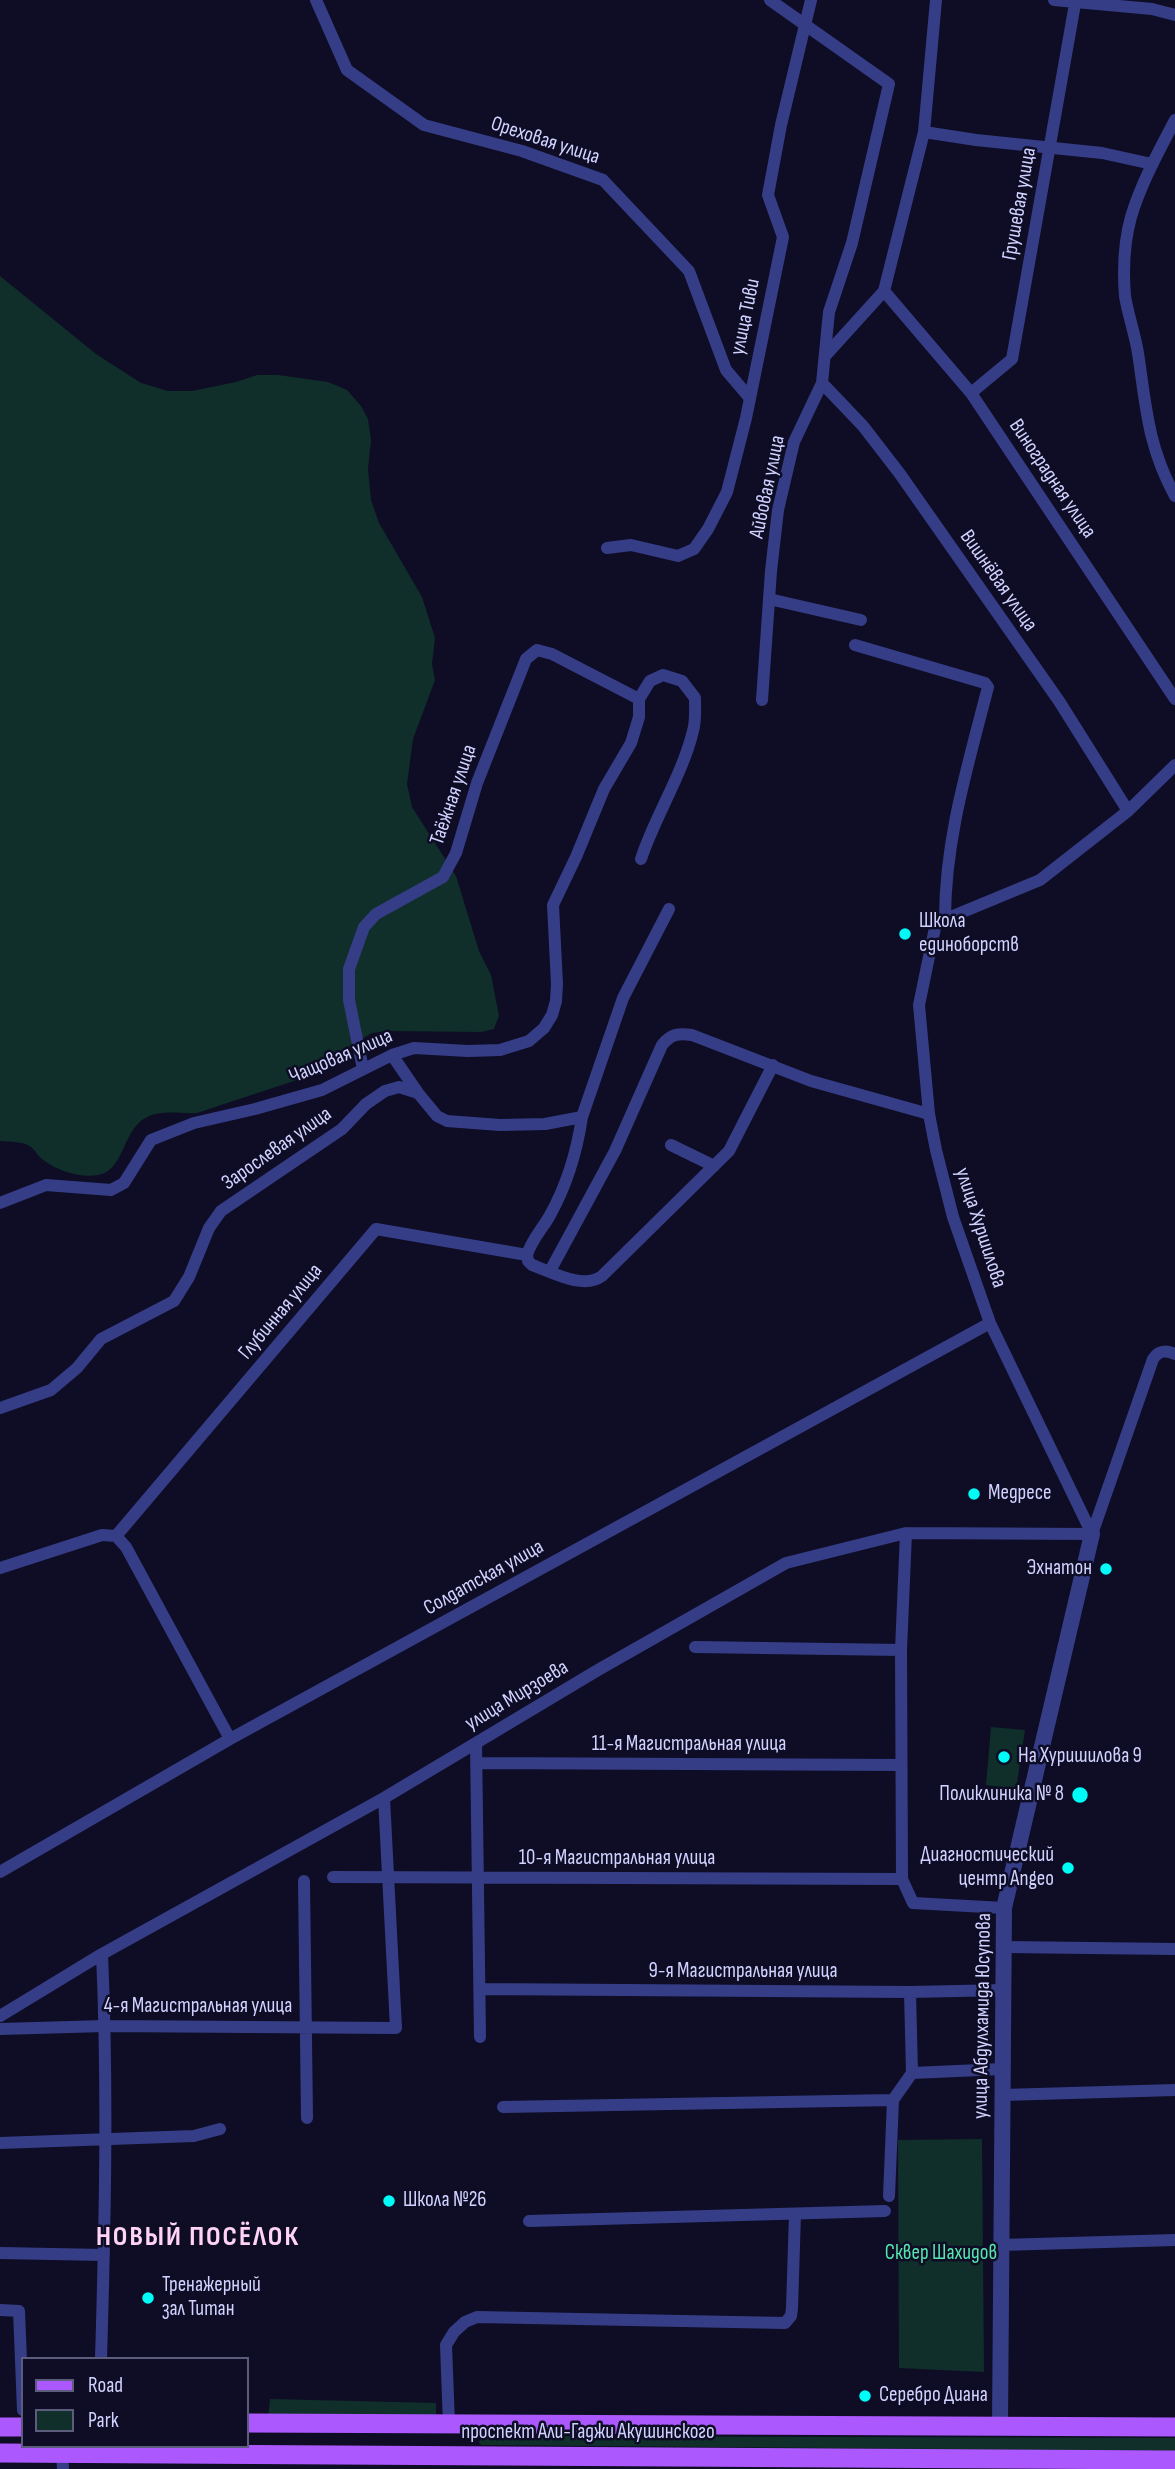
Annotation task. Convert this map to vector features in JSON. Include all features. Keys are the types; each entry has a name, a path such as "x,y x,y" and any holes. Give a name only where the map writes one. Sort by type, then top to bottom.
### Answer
{"main road":[{"name":"проспект Али-Гаджи Акушинского","path":"248,2423 1175,2427"},
{"path":"484,2423 474,2436 473,2445 484,2462"},
{"path":"1000,2425 1001,2458"},
{"path":"1086,2426 1074,2437 1074,2449 1092,2460"},
{"path":"0,2427 21,2427"},
{"name":"проспект Али-Гаджи Акушинского","path":"0,2453 63,2461 215,2450 484,2462 848,2463 1001,2458 1175,2460"}],"street":[{"name":"Ореховая улица","path":"316,0 347,70 424,125 522,151 603,180 689,271 726,370 748,397"},
{"path":"770,0 804,26"},
{"name":"улица Тиви","path":"607,548 631,545 678,556 694,549 727,492 744,428 748,397 783,237 768,195 780,125 811,0"},
{"path":"826,355 884,291 924,132 936,0"},
{"path":"1054,0 1152,9 1175,15"},
{"name":"Грушевая улица","path":"971,393 1012,359 1075,4"},
{"name":"Айвовая улица","path":"762,701 778,510 794,442 822,383 829,312 852,243 890,84 804,26"},
{"path":"1175,120 1152,164 1131,217 1124,258 1125,297 1138,352 1145,415 1162,473 1175,496"},
{"path":"924,132 1102,153 1152,164"},
{"name":"Виноградная улица","path":"884,291 971,393 1175,699"},
{"name":"Вишнёвая улица","path":"822,383 863,426 900,474 1059,701 1128,811"},
{"path":"769,599 861,620"},
{"path":"855,645 985,683 988,687 957,807 945,878 945,919 1040,880 1128,811 1175,765"},
{"name":"Таёжная улица","path":"363,1069 349,1000 349,969 365,927 376,914 443,877 456,853 477,783 526,659 537,650 552,654 639,699"},
{"path":"639,699 649,681 663,675 682,681 695,698 694,729 681,767 651,830 641,859"},
{"name":"Чащовая улица","path":"0,1203 46,1185 111,1190 124,1183 151,1140 194,1123 322,1090 392,1055 414,1048 499,1050 529,1041 544,1028 552,1015 558,984 553,905 604,789 631,743 639,716 639,699"},
{"path":"669,909 623,998 582,1116 579,1140 564,1186 527,1255 528,1261 532,1265 584,1282 594,1282 729,1151 773,1065"},
{"name":"улица Хуршилова","path":"945,919 936,923 919,1005 929,1114 953,1217 990,1323 1092,1534"},
{"path":"550,1271 593,1196 662,1045 669,1037 680,1033 692,1035 811,1081 929,1114"},
{"path":"392,1055 437,1116 447,1121 500,1125 545,1124 582,1116"},
{"name":"Зарослевая улица","path":"0,1408 51,1390 77,1368 101,1339 174,1301 189,1277 209,1228 221,1211 342,1129 366,1104 385,1091 399,1087 418,1093"},
{"path":"671,1144 714,1166"},
{"name":"Глубинная улица","path":"116,1536 376,1229 527,1255"},
{"name":"Солдатская улица","path":"0,1872 230,1739 990,1323"},
{"path":"1092,1534 1153,1359 1163,1350 1175,1354"},
{"path":"906,1533 901,1650 902,1879 913,1903 1004,1908"},
{"name":"улица Мирзоева","path":"0,2016 102,1954 384,1798 598,1670 786,1563 906,1533 1092,1534"},
{"name":"улица Абдулхамида Юсупова","path":"1000,2425 1004,1908 1092,1534"},
{"path":"0,1568 102,1535 116,1536 126,1547 230,1739"},
{"path":"695,1647 901,1650"},
{"path":"476,1743 480,2037"},
{"name":"11-я Магистральная улица","path":"477,1763 901,1765"},
{"path":"384,1798 388,1877"},
{"name":"10-я Магистральная улица","path":"333,1877 902,1879"},
{"name":"4-я Магистральная улица","path":"0,2029 105,2026 396,2028 388,1877"},
{"path":"304,1881 307,2118"},
{"path":"1005,1947 1175,1949"},
{"path":"101,2357 105,2140 102,1954"},
{"name":"9-я Магистральная улица","path":"480,1989 910,1992 1005,1990"},
{"path":"889,2196 892,2100 912,2073 910,1992"},
{"path":"912,2073 1002,2069"},
{"path":"1002,2095 1175,2090"},
{"path":"503,2107 892,2100"},
{"path":"0,2143 194,2136 220,2129"},
{"path":"530,2221 885,2211"},
{"path":"449,2424 446,2345 454,2332 465,2322 477,2317 785,2323 791,2316 792,2308 795,2214"},
{"path":"1000,2245 1175,2240"},
{"path":"0,2253 104,2255"},
{"path":"0,2310 19,2311 21,2360"}],"green space":[{"path":"0,276 96,354 141,383 168,391 192,391 257,375 278,375 328,382 347,390 361,406 368,419 371,440 368,469 371,500 379,523 422,597 435,638 432,664 435,680 413,739 407,784 412,807 456,876 479,951 491,975 499,1016 494,1029 481,1032 372,1033 360,1040 336,1063 312,1075 197,1113 154,1114 133,1129 114,1166 98,1175 62,1170 42,1159 28,1145 0,1141"},
{"name":"На Хуришилова 9","path":"991,1727 1025,1730 1016,1789 986,1785"},
{"name":"Сквер Шахидов","path":"982,2139 984,2372 899,2368 898,2140"},
{"path":"270,2399 436,2403 436,2417 268,2418"},
{"path":"482,2437 1175,2438 1175,2451 481,2445 479,2442"}],"place":[{"name":"Школа единоборств","path":"905,934"},
{"name":"Медресе","path":"974,1494"},
{"name":"Эхнатон","path":"1106,1569"},
{"name":"На Хуришилова 9","path":"1004,1757"},
{"name":"Поликлиника № 8","path":"1080,1795"},
{"name":"Диагностический центр Angeo","path":"1068,1868"},
{"name":"Школа №26","path":"389,2201"},
{"name":"Тренажерный зал Титан","path":"148,2298"},
{"name":"Серебро Диана","path":"865,2396"}],"district":[{"name":"НОВЫЙ ПОСЁЛОК","path":"198,2238"}]}
